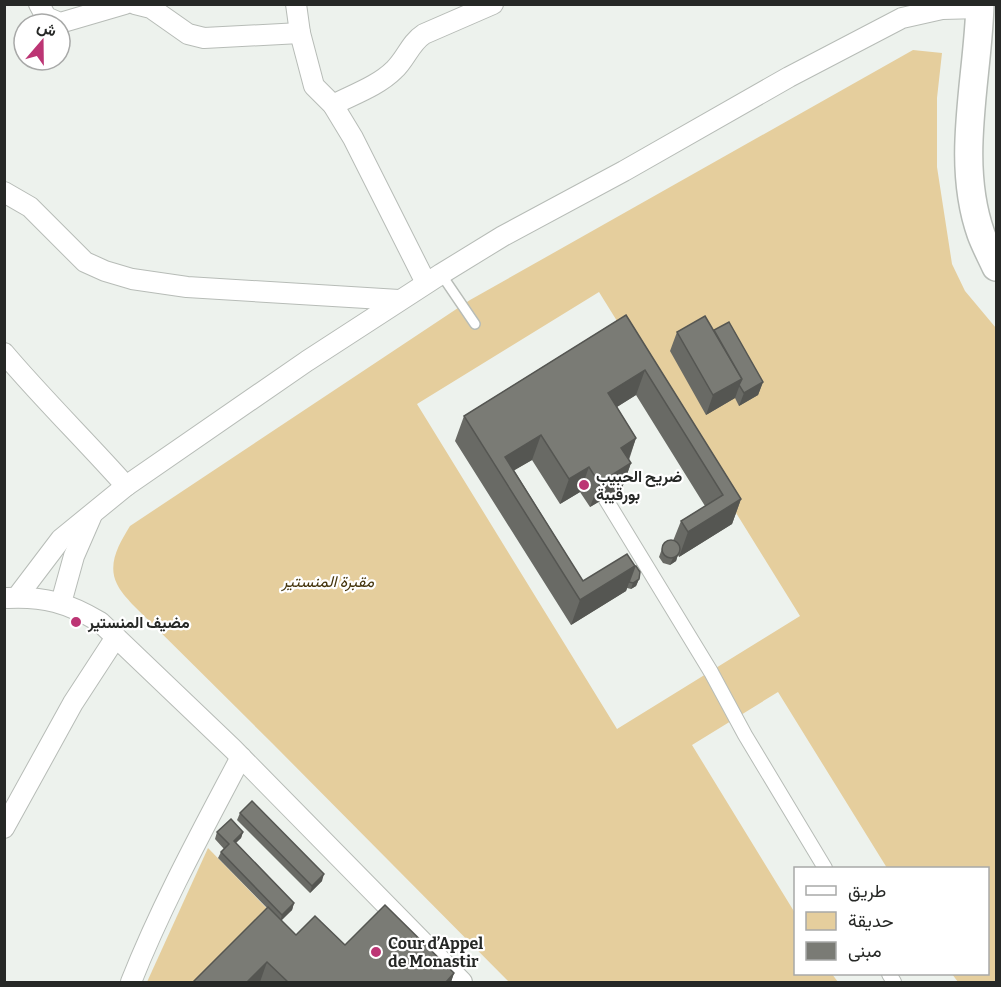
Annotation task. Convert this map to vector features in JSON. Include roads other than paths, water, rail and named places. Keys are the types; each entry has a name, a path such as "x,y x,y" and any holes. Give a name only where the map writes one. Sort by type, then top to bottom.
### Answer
{"main road":[{"path":"980,6 969,165 981,232 996,267"}],"street":[{"path":"39,4 46,17 60,23 124,4"},
{"path":"135,4 151,8 188,34 204,38 300,33"},
{"path":"296,4 300,33 314,86 333,105 433,278"},
{"path":"333,105 390,74 400,64 414,41 424,34 493,4"},
{"path":"11,598 61,539 126,486 198,435 433,278 503,236 789,77 899,11 980,6"},
{"path":"4,192 30,207 85,262 132,279 187,287 399,300"},
{"path":"4,353 126,486"},
{"path":"605,498 711,672 745,735 824,867"},
{"path":"61,603 74,556 94,512"},
{"path":"11,598 39,598 61,603 100,622 241,757 462,982"},
{"path":"4,828 73,703 116,637"},
{"path":"132,982 149,937 171,890 241,757"}],"lane":[{"path":"433,278 475,324"}],"place":[{"name":"ضريح الحبيب بورقيبة","path":"584,485"},
{"name":"مضيف المنستير","path":"76,622"},
{"name":"Cour d’Appel de Monastir","path":"376,952"}],"park label":[{"name":"مقبرة المنستير","path":"328,581"}]}
